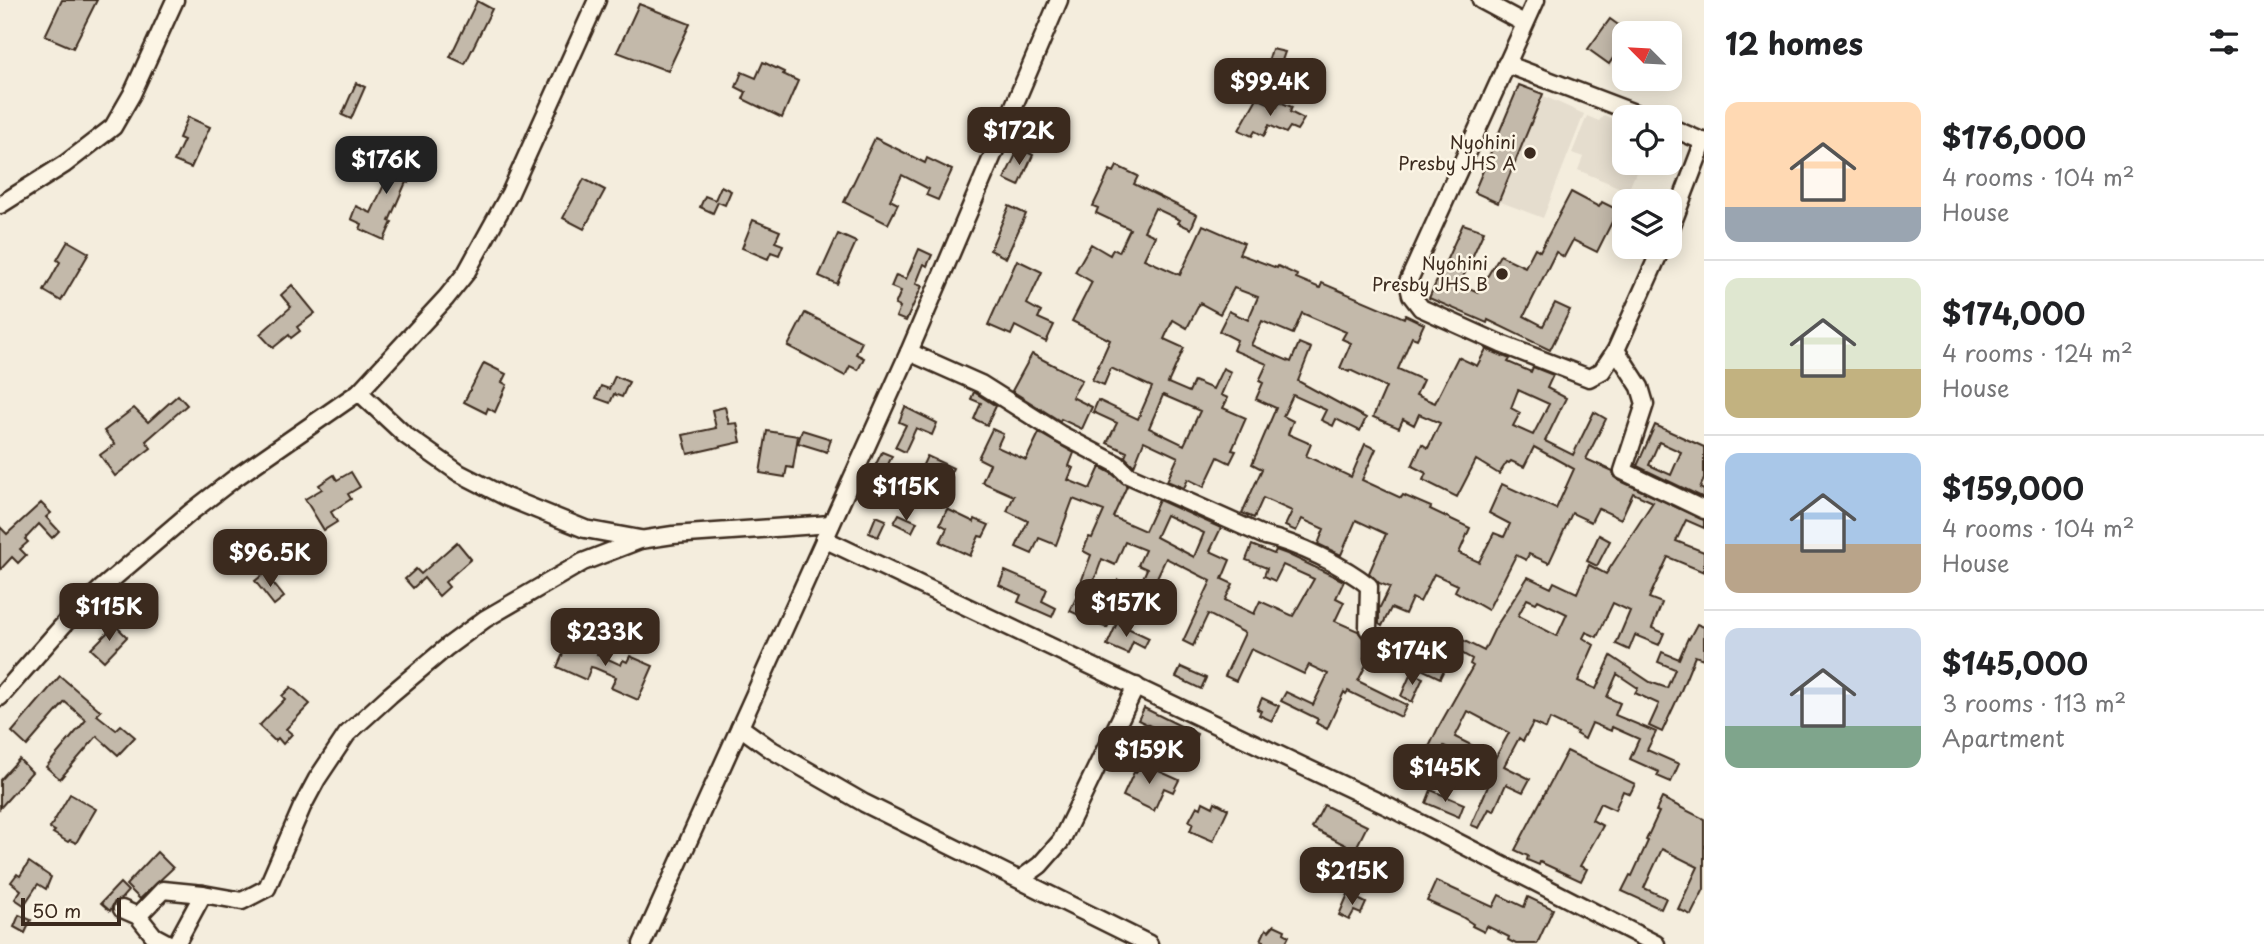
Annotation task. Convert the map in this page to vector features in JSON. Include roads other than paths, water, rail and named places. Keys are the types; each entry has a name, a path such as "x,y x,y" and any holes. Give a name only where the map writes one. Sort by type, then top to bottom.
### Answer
{"street":[{"path":"0,205 65,164 113,127 132,94 175,0"},
{"path":"0,697 66,622 191,512 359,392 427,320 466,272 510,193 597,0"},
{"path":"642,944 909,352 1059,0"},
{"path":"1481,0 1524,23"},
{"path":"1536,0 1408,282 1411,295 1421,308 1500,344 1588,378 1602,372 1616,350 1657,259"},
{"path":"1506,64 1614,105"},
{"path":"1682,132 1704,141 1682,199"},
{"path":"1616,350 1640,387 1645,404 1623,471 1704,510"},
{"path":"909,352 981,384 1060,434 1117,464 1128,475 1265,536 1284,540 1357,576 1369,586 1368,629"},
{"path":"359,392 405,435 453,470 506,497 585,528 640,540"},
{"path":"583,562 585,528"},
{"path":"138,916 163,890 242,901 267,888 302,807 347,734 447,647 504,608 583,562 640,540 710,532 827,531 1136,686 1391,808 1656,944"},
{"path":"1021,879 1047,858 1060,841 1136,686"},
{"path":"740,727 772,750 864,803 1149,944"},
{"path":"176,944 203,894"},
{"path":"122,909 138,916 154,936 169,944"}],"place":[{"name":"Nyohini Presby JHS A","path":"1530,153"},
{"name":"Nyohini Presby JHS B","path":"1502,274"}]}
